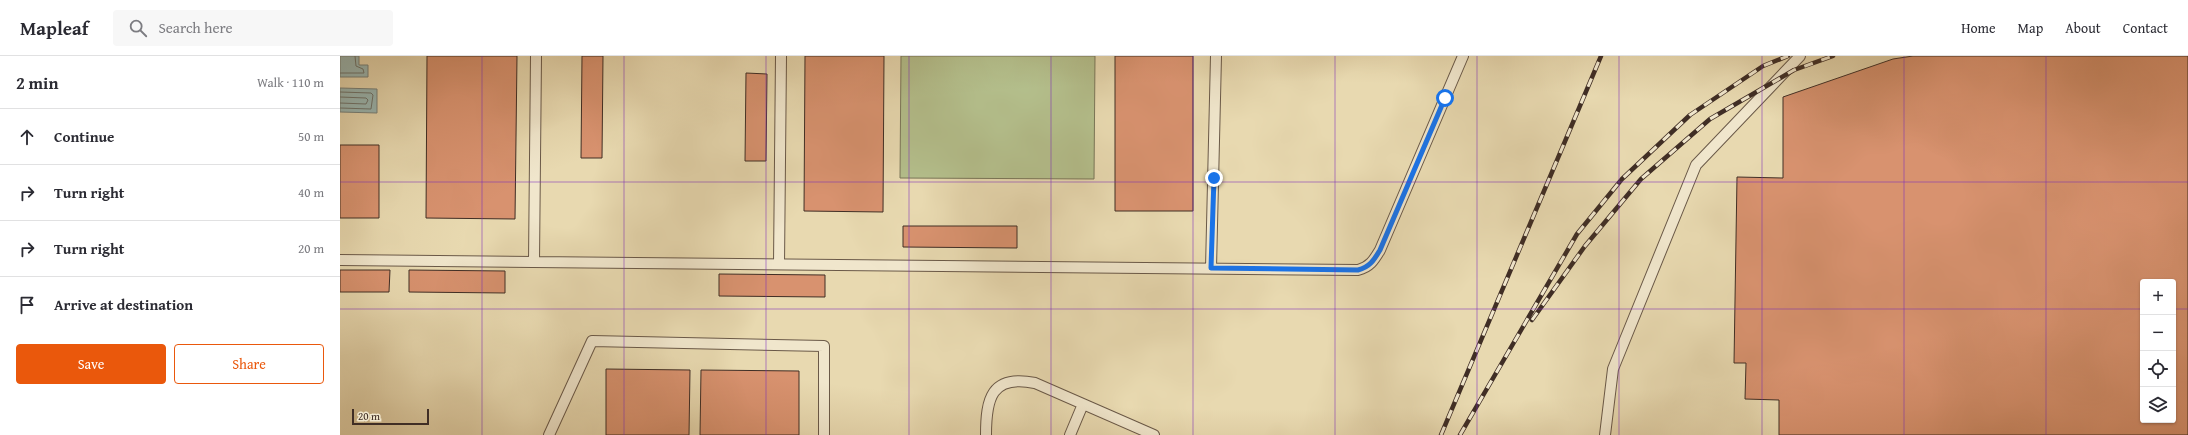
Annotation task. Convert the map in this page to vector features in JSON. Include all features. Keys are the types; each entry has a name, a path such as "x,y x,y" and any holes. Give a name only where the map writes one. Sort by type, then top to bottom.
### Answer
{"lane":[{"path":"534,262 536,56"},
{"path":"779,264 781,56"},
{"path":"1211,268 1216,56"},
{"path":"340,260 1358,270 1366,268 1373,262 1380,250 1463,56"},
{"path":"1605,435 1613,369 1696,165 1800,56"},
{"path":"549,435 592,341 824,346 824,435"},
{"path":"986,435 986,409 990,398 998,388 1009,383 1023,381 1035,383 1154,435"},
{"path":"1070,435 1083,404"}],"green space":[{"path":"901,56 1095,56 1094,179 900,178"}],"water":[{"path":"340,56 359,56 359,65 368,65 368,77 340,77"},
{"path":"340,88 377,89 377,113 340,112"}],"building":[{"path":"427,56 517,56 515,219 426,218"},
{"path":"582,56 603,56 602,158 581,158"},
{"path":"805,56 884,56 883,212 804,211"},
{"path":"1115,56 1193,56 1193,211 1115,211"},
{"path":"1913,56 2188,56 2188,435 1779,435 1779,400 1745,399 1746,363 1734,363 1737,177 1783,178 1783,97 1893,59"},
{"path":"746,73 767,74 766,161 745,161"},
{"path":"340,145 379,145 379,218 340,218"},
{"path":"903,226 1017,226 1017,248 903,247"},
{"path":"340,270 390,270 389,292 340,292"},
{"path":"409,270 505,271 505,293 409,292"},
{"path":"719,274 825,275 825,297 719,296"},
{"path":"606,369 690,370 689,435 606,435"},
{"path":"701,370 799,371 799,435 700,435"}],"railway":[{"path":"1441,435 1601,56"},
{"path":"1460,435 1577,234 1622,179 1690,115 1763,66 1788,56"},
{"path":"1532,320 1585,246 1641,179 1710,119 1794,70 1833,56"}],"route":[{"path":"1214,178 1211,268 1358,270 1366,268 1373,262 1380,250 1445,98"}]}
